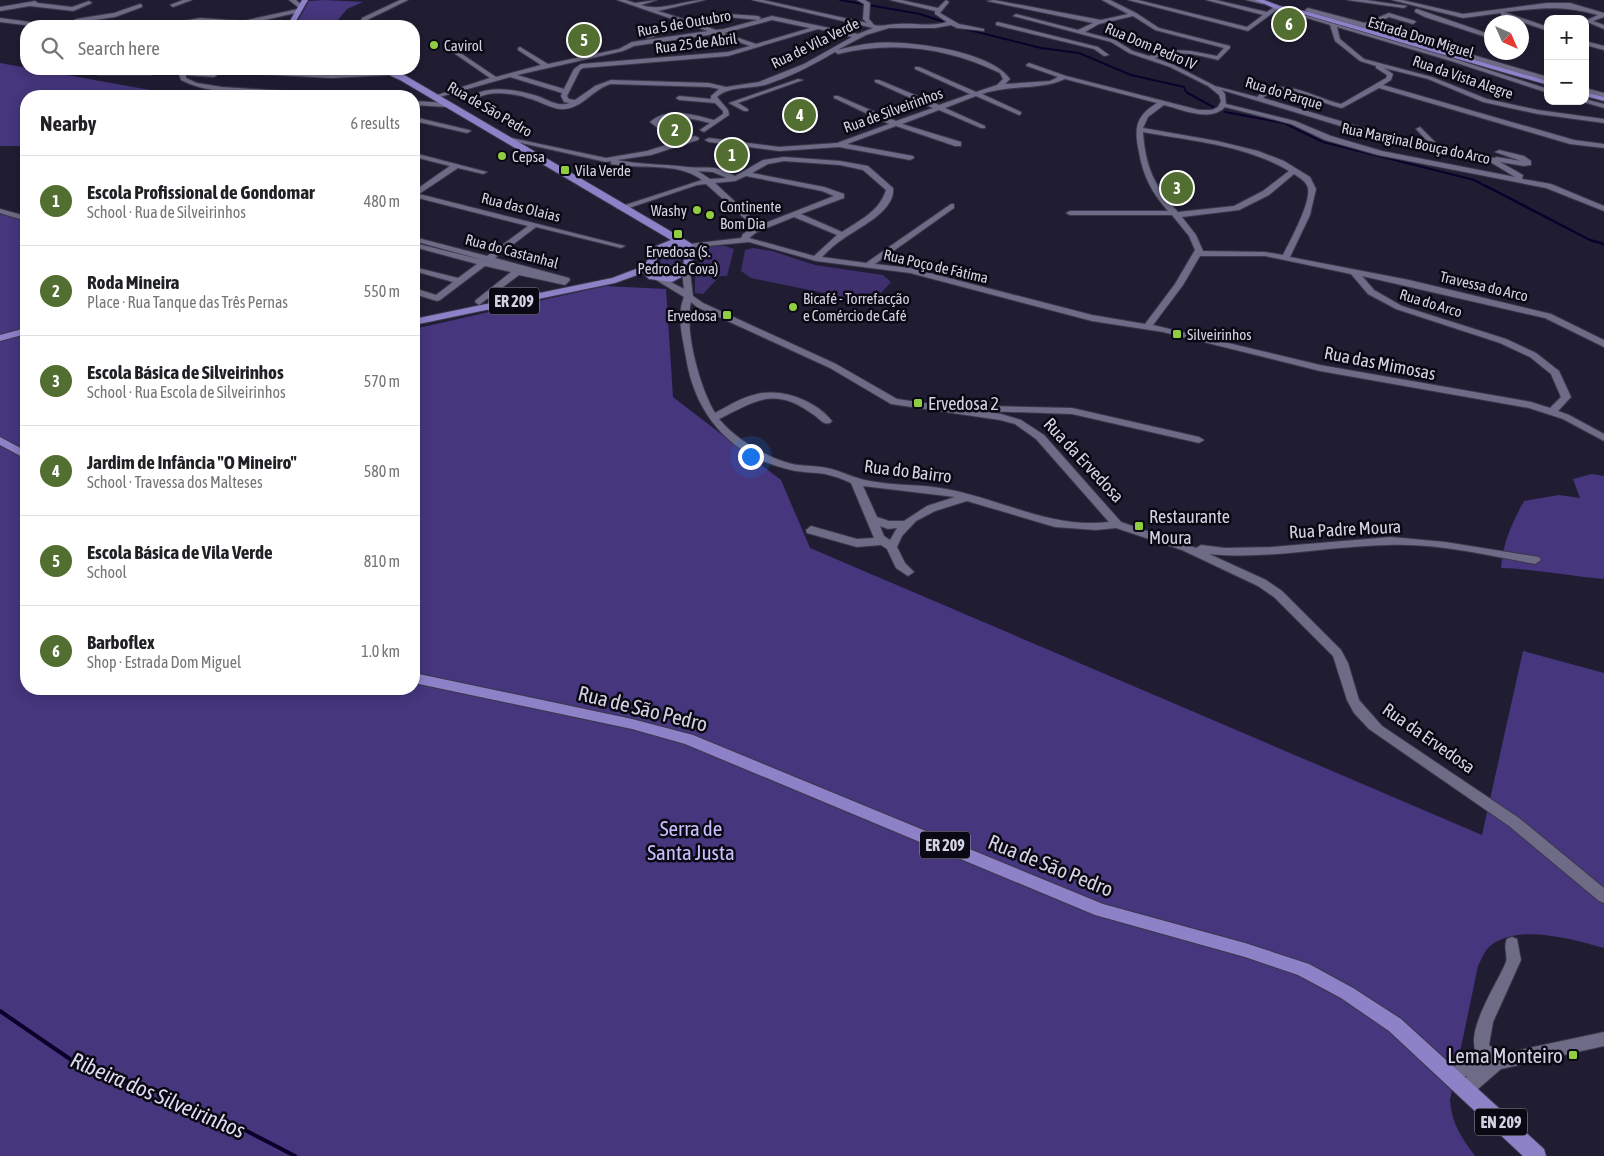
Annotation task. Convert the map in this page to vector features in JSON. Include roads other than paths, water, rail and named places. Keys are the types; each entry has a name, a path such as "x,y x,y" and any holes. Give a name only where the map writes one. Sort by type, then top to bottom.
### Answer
{"main road":[{"name":"Estrada Dom Miguel","path":"1264,0 1281,8 1307,13"},
{"path":"293,20 301,6"},
{"name":"Estrada Dom Miguel","path":"1281,8 1299,10 1544,82"},
{"name":"Rua de São Pedro","path":"394,75 685,245"},
{"path":"1589,95 1604,99"},
{"name":"Rua de São Pedro","path":"632,214 654,233 659,248"},
{"path":"653,275 659,248 668,243 685,245 692,250 686,272"},
{"name":"ER 209","path":"420,321 615,280 653,275 677,278 686,272"},
{"path":"0,338 20,333"},
{"path":"0,440 20,452"},
{"name":"Rua de São Pedro","path":"420,679 632,724 688,739 1101,910 1245,950 1303,969 1347,993 1395,1025 1537,1156"}],"street":[{"path":"1,9 12,0"},
{"path":"1,9 51,0"},
{"path":"173,5 189,0"},
{"path":"292,0 301,6"},
{"path":"364,20 405,0"},
{"path":"620,0 757,46"},
{"path":"635,5 651,0"},
{"path":"651,11 702,0"},
{"path":"755,0 871,24 880,28"},
{"path":"860,0 867,5 866,19 871,24"},
{"path":"893,0 938,10"},
{"name":"Rua Dom Pedro IV","path":"1105,0 1134,14"},
{"path":"1131,0 1248,29 1267,14 1281,8"},
{"path":"1209,0 1267,14"},
{"name":"Estrada Dom Miguel","path":"1249,0 1264,0"},
{"path":"1350,0 1408,5 1456,16 1499,13 1553,2 1604,15"},
{"path":"1395,0 1427,16 1484,34"},
{"path":"983,5 991,1 1100,22"},
{"path":"938,10 946,2"},
{"path":"30,4 72,9 89,3"},
{"path":"78,20 115,16 140,6"},
{"path":"253,20 301,6"},
{"name":"Estrada Dom Miguel","path":"1281,8 1544,90"},
{"path":"938,10 937,13 950,24 982,30"},
{"name":"Estrada Dom Miguel","path":"1299,10 1313,11 1365,25 1544,78"},
{"path":"1499,13 1544,28"},
{"path":"632,44 686,23 710,16 733,14 762,19"},
{"path":"1134,14 1158,29 1228,48 1218,58 1188,52 1156,55 1148,59"},
{"name":"Rua Dom Pedro IV","path":"1079,32 1100,22 1134,14"},
{"path":"1365,25 1389,15 1413,22"},
{"path":"1604,15 1588,21 1604,27"},
{"path":"1016,16 1079,32"},
{"name":"Rua 5 de Outubro","path":"430,95 454,92 509,74 620,50 632,44 714,32 762,19 772,18 817,28"},
{"path":"0,20 20,23"},
{"name":"Rua de Vila Verde","path":"574,102 582,100 599,84 610,82 709,85 725,89 757,85 820,59 858,36 880,28 904,24 938,27 950,24"},
{"path":"998,24 1096,48 1106,55"},
{"path":"1038,34 1050,25"},
{"name":"Rua da Vista Alegre","path":"1333,25 1337,40 1362,60 1430,78 1476,97 1515,108 1604,121"},
{"name":"Rua 25 de Abril","path":"592,64 627,64 728,54 817,28 858,36"},
{"name":"Rua Dom Pedro IV","path":"1079,32 1113,41 1148,59 1172,66 1210,85 1222,94 1221,107"},
{"path":"1589,44 1604,48"},
{"path":"820,59 844,50 870,45 945,51 997,69 1005,75 1003,83 1019,85 1051,83 1064,78"},
{"path":"450,48 495,79"},
{"path":"520,49 547,66"},
{"path":"574,102 564,99 566,92 577,69 592,64 595,54"},
{"path":"1258,100 1261,94 1268,90 1276,89 1311,95 1342,106 1380,86 1389,79 1390,74 1362,60"},
{"path":"1029,65 1064,78 1205,114 1221,107"},
{"path":"917,68 1019,113"},
{"path":"509,74 566,92"},
{"path":"182,75 183,79 195,85 238,90"},
{"path":"316,75 351,75"},
{"path":"746,110 732,103 800,80"},
{"path":"877,81 983,127"},
{"name":"Rua de Silveirinhos","path":"694,138 779,149 838,144 1003,83"},
{"path":"756,95 750,92 757,85"},
{"name":"Rua do Parque","path":"1210,85 1378,135 1438,149 1524,164 1528,163 1522,158 1499,152"},
{"path":"1380,86 1573,142 1604,146"},
{"path":"733,88 756,95"},
{"path":"606,160 648,154 694,138 692,136 694,132 704,130 726,115 726,111 713,97 714,94 725,89"},
{"path":"1589,91 1604,95"},
{"path":"470,102 475,95 492,92 520,95 558,107 567,108 574,102"},
{"path":"420,96 430,95"},
{"path":"420,99 430,95"},
{"path":"836,96 896,124 958,144"},
{"path":"1476,97 1475,101 1487,111 1515,126"},
{"path":"679,98 715,101"},
{"path":"455,110 470,102 490,99 522,103"},
{"path":"1589,102 1604,106"},
{"path":"420,103 447,105"},
{"path":"1146,327 1180,285 1197,254 1198,246 1154,189 1147,173 1139,129 1148,110 1162,103"},
{"name":"Rua Marginal Bouça do Arco","path":"1221,107 1293,122 1328,138 1381,153 1520,179 1563,192 1604,209"},
{"path":"1487,111 1566,133"},
{"path":"663,130 652,122 663,115 682,115 715,122"},
{"path":"420,120 467,131"},
{"path":"1139,129 1170,134 1175,137 1217,143 1255,153 1294,171 1307,180 1312,189 1304,220 1286,257"},
{"path":"1420,129 1438,149"},
{"name":"Rua de Silveirinhos","path":"704,130 716,132 732,142"},
{"path":"709,140 718,135"},
{"path":"507,140 632,166 659,164 690,169 710,167 720,170 734,179"},
{"path":"838,144 910,158"},
{"path":"1412,151 1510,170"},
{"path":"420,156 483,172"},
{"name":"Rua do Parque","path":"1489,158 1520,176 1520,179"},
{"path":"620,208 706,180 719,182 734,179 775,159 853,165 865,168 890,190 888,200 878,213 843,235 816,259"},
{"path":"420,190 457,165"},
{"path":"690,169 706,180 759,228"},
{"path":"1070,213 1175,214 1236,208 1266,193 1294,171"},
{"path":"744,240 746,236 759,228 841,196 824,189 746,174"},
{"name":"Rua das Olaias","path":"420,196 621,246"},
{"path":"868,265 951,206"},
{"path":"2,211 20,217"},
{"path":"796,215 843,235"},
{"path":"420,293 437,298 534,225"},
{"name":"Rua Poço de Fátima","path":"661,230 690,241 706,243"},
{"name":"Rua Poço de Fátima","path":"685,245 744,240 759,242 816,259 910,271 1106,322 1146,327"},
{"name":"Rua Poço de Fátima","path":"690,257 704,247 718,242"},
{"name":"Rua do Castanhal","path":"420,246 486,261 566,280 562,283 517,272 486,261"},
{"path":"1197,254 1252,252 1353,271"},
{"path":"420,271 459,281"},
{"name":"Travessa do Arco","path":"1353,271 1526,310 1560,322 1604,344"},
{"name":"Rua do Arco","path":"1353,271 1356,278 1389,305 1478,332 1511,344 1535,356 1553,372 1565,388 1566,397 1552,411"},
{"path":"479,302 517,272"},
{"path":"686,272 689,296 684,310 693,367 700,395 713,418 726,434 763,456 794,468 824,470 855,480"},
{"name":"Rua da Ervedosa","path":"653,275 689,296 700,305 833,366 894,402 1001,417 1018,422 1040,437 1117,524 1186,547 1236,569 1278,594 1337,653 1344,664 1351,696 1361,713 1378,729 1514,822 1604,897"},
{"name":"Rua das Mimosas","path":"1146,327 1163,329 1320,368 1531,405 1552,411 1604,438"},
{"path":"713,418 753,399 766,396 806,405 816,410 826,421"},
{"path":"956,411 1025,409 1072,411 1199,440"},
{"name":"Rua do Bairro","path":"855,480 871,485 929,489 967,498 1046,523 1102,527 1117,524"},
{"name":"Rua do Bairro","path":"855,480 881,541"},
{"path":"892,547 904,524 922,512 967,498"},
{"path":"873,519 888,525 904,524"},
{"path":"811,530 857,543 881,541 892,547 900,565 908,572"},
{"name":"Rua Padre Moura","path":"1186,547 1222,552 1253,553 1315,545 1406,542 1535,560"},
{"path":"1499,1062 1483,1050 1481,1044 1484,1022 1514,960 1512,944"},
{"path":"1448,1073 1604,1039"},
{"path":"1465,1089 1499,1062"}],"waterway":[{"path":"840,0 920,14 947,23"},
{"path":"965,29 1041,48 1079,53 1131,75 1184,87 1186,92 1215,108"},
{"path":"1225,112 1284,123 1323,142 1474,180 1489,188"},
{"path":"1486,186 1590,240 1604,244"},
{"name":"Ribeira dos Silveirinhos","path":"0,1011 83,1068 161,1092 239,1127 295,1156"}],"place":[{"name":"Barboflex","path":"1289,24"},
{"name":"Escola Básica de Vila Verde","path":"584,40"},
{"name":"Cavirol","path":"434,45"},
{"name":"Jardim de Infância \"O Mineiro\"","path":"800,115"},
{"name":"Roda Mineira","path":"675,130"},
{"name":"Escola Profissional de Gondomar","path":"732,155"},
{"name":"Cepsa","path":"502,156"},
{"name":"Vila Verde","path":"565,170"},
{"name":"Escola Básica de Silveirinhos","path":"1177,188"},
{"name":"Washy","path":"697,210"},
{"name":"Continente Bom Dia","path":"710,215"},
{"name":"Ervedosa (S. Pedro da Cova)","path":"678,234"},
{"name":"Bicafé - Torrefacção e Comércio de Café","path":"793,307"},
{"name":"Ervedosa","path":"727,315"},
{"name":"Silveirinhos","path":"1177,334"},
{"name":"Ervedosa 2","path":"918,403"},
{"name":"Restaurante Moura","path":"1139,526"},
{"name":"Lema Monteiro","path":"1573,1055"}],"park label":[{"name":"Serra de Santa Justa","path":"691,840"}]}
